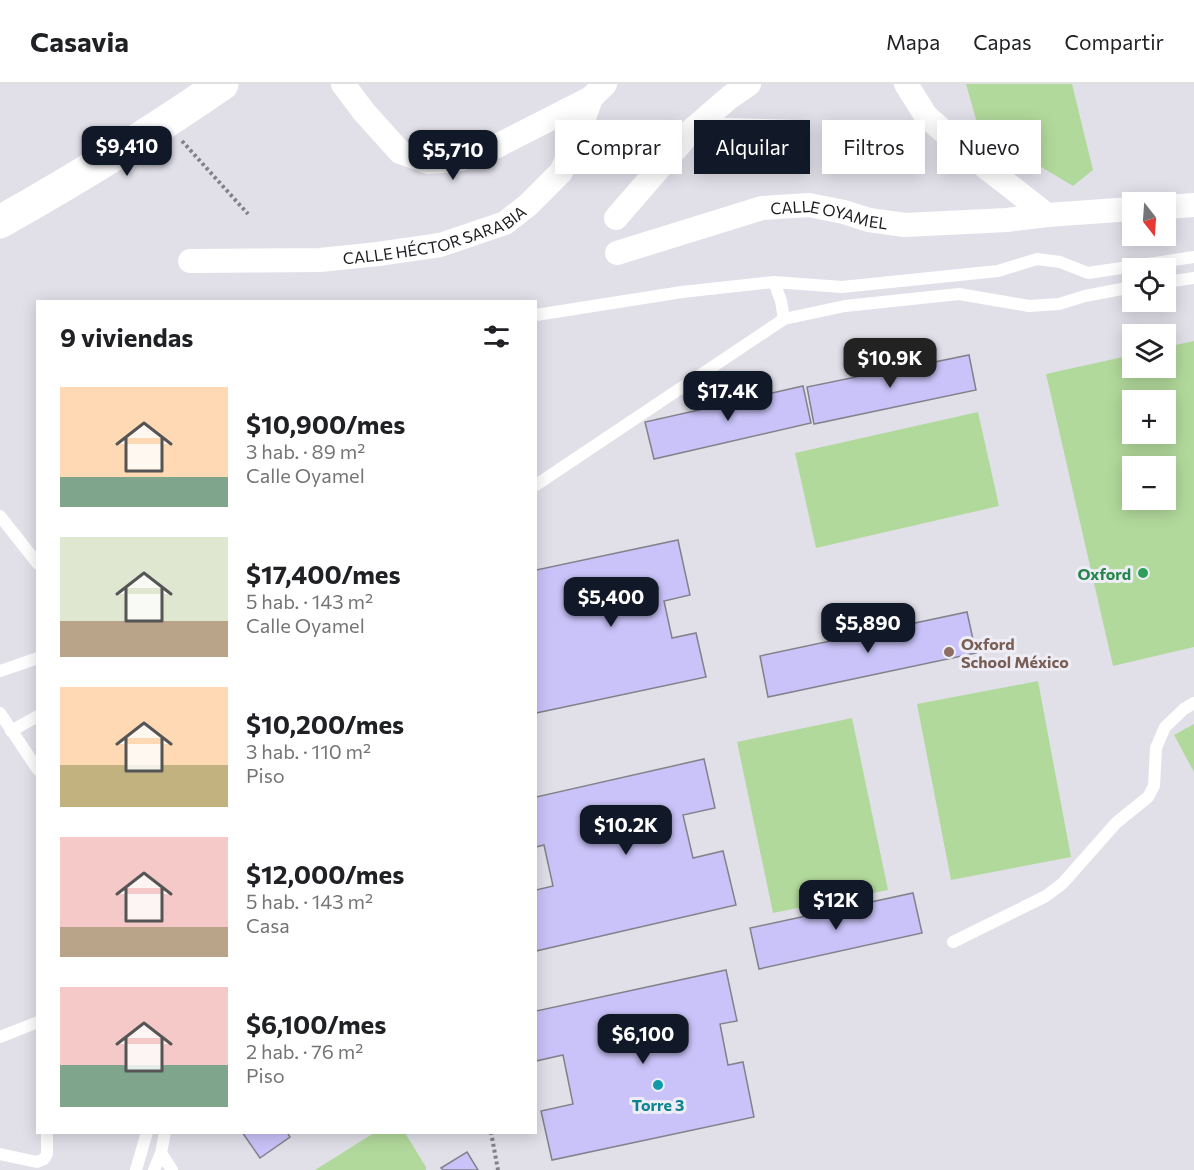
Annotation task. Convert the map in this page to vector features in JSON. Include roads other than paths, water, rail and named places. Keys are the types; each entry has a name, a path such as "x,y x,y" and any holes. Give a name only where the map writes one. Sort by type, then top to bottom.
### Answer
{"street":[{"path":"0,222 81,176 222,84"},
{"path":"343,84 364,112 400,152 428,162 457,160 483,153 594,89"},
{"path":"616,218 693,129 749,84"},
{"path":"906,84 926,116 1047,215"},
{"name":"CALLE HÉCTOR SARABIA","path":"190,261 320,260 378,255 440,245 505,223 528,205 561,172 578,135 594,89"},
{"name":"CALLE OYAMEL","path":"617,254 762,208 809,205 869,220 905,225 1007,220 1122,210"},
{"path":"1176,206 1194,205"}],"lane":[{"path":"537,315 682,292 774,282 842,288 998,271 1037,260 1060,262 1088,273 1194,257"},
{"path":"1085,296 1088,273"},
{"path":"1176,281 1194,278"},
{"path":"774,282 781,301 784,319"},
{"path":"537,483 784,319 845,306 959,294 1029,306 1059,304 1122,289"},
{"path":"0,516 36,561"},
{"path":"0,671 36,659"},
{"path":"953,942 1046,896 1063,883 1116,823 1148,797 1154,786 1156,748 1165,727 1194,703"},
{"path":"0,713 34,757"},
{"path":"11,730 36,717"},
{"path":"0,1037 36,1023"},
{"path":"0,1154 37,1162 47,1155 47,1134"},
{"path":"136,1170 146,1134"},
{"path":"154,1170 161,1153 165,1134"},
{"path":"161,1153 172,1170"}],"place":[{"name":"Oxford","path":"1143,573"},
{"name":"Oxford School México","path":"949,652"},
{"name":"Torre 3","path":"658,1085"}]}
